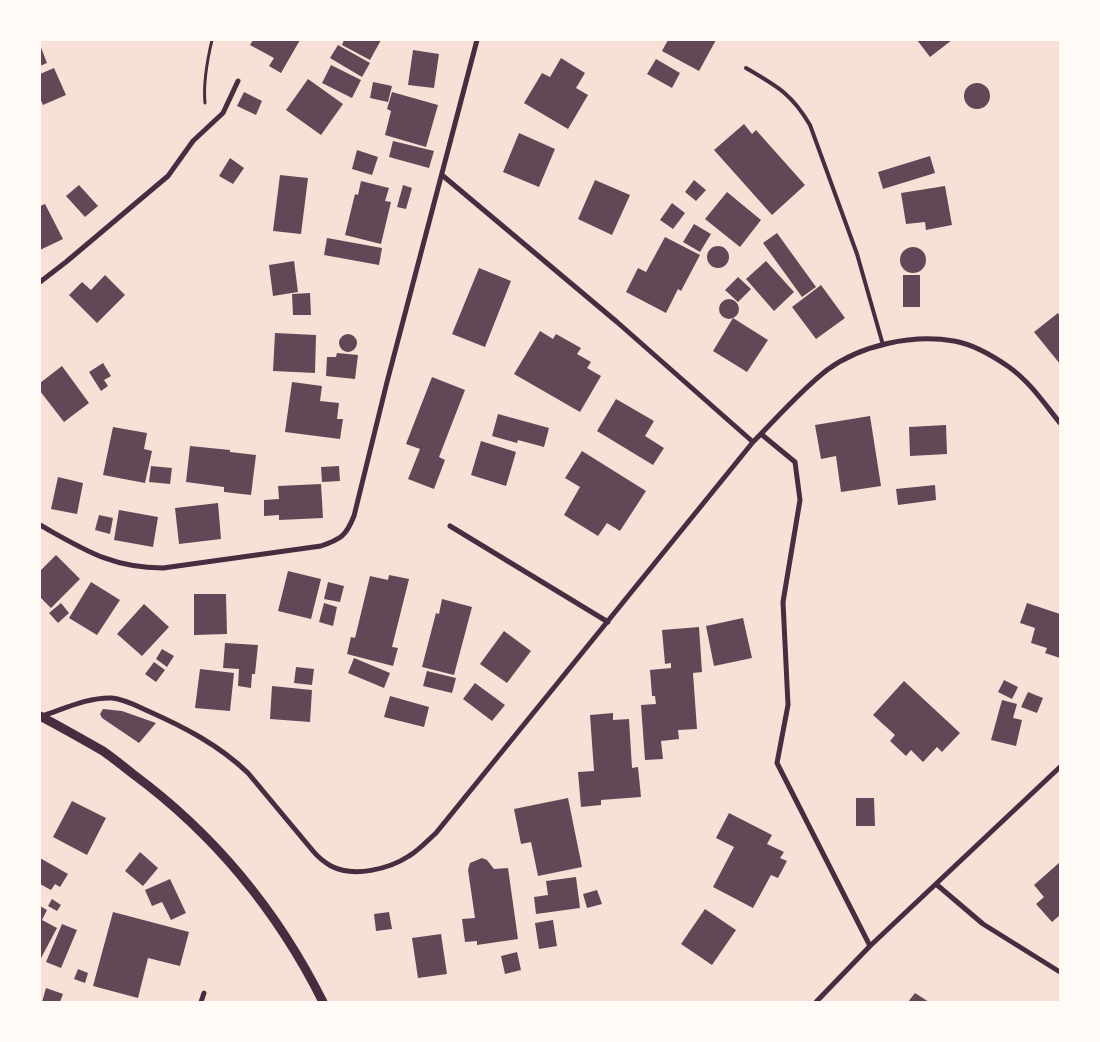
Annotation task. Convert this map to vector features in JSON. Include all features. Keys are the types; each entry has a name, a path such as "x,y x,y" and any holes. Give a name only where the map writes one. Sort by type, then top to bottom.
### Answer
{"street":[{"path":"40,525 104,558 128,566 144,568 163,568 321,546 343,536 354,516 477,40"},
{"path":"40,282 168,176 193,141 223,113 238,81"},
{"path":"442,174 617,322 753,442"},
{"path":"41,716 89,701 112,698 174,723 224,752 248,773 321,860 331,867 343,870 369,870 385,867 406,858 420,848 436,832 753,442 802,392 827,370 847,358 883,345 902,341 929,339 955,341 974,347 1009,367 1034,390 1060,423"},
{"path":"761,434 794,462 800,500 783,602 788,705 777,763 870,946"},
{"path":"450,526 608,622"},
{"path":"41,716 104,752 160,794 226,856 265,907 290,944 323,1002"},
{"path":"816,1002 870,946 1060,767"},
{"path":"936,884 983,924 1060,972"},
{"path":"201,1002 204,993"}],"lane":[{"path":"746,68 781,89 792,98 810,125 857,254 883,345"}],"path":[{"path":"206,128 204,91 207,58 212,40"}],"building":[{"path":"253,40 300,40 281,73 269,66 274,58 250,45"},
{"path":"344,40 381,40 370,60 342,45"},
{"path":"668,40 716,40 699,71 662,51"},
{"path":"917,40 952,40 930,57"},
{"path":"40,45 47,63 40,66"},
{"path":"338,45 370,63 362,77 330,58"},
{"path":"413,50 439,54 434,88 408,85"},
{"path":"561,58 585,73 576,88 588,95 568,129 524,103 542,73 550,77"},
{"path":"656,59 680,73 672,88 647,74"},
{"path":"331,65 361,80 352,98 322,83"},
{"path":"54,68 66,95 43,105 40,98 40,74"},
{"path":"308,79 343,104 321,135 286,110"},
{"path":"373,82 392,86 388,102 370,98"},
{"path":"977,83 986,87 990,96 986,105 977,109 968,105 964,96 968,87"},
{"path":"244,92 262,101 256,115 237,106"},
{"path":"392,92 438,105 426,147 385,135 391,111 387,109"},
{"path":"744,124 752,134 756,130 805,185 772,215 714,150"},
{"path":"519,133 555,149 539,187 503,172"},
{"path":"393,141 434,151 429,168 389,157"},
{"path":"357,150 378,157 372,175 352,169"},
{"path":"930,156 935,173 883,189 878,172"},
{"path":"230,158 244,168 233,184 219,176"},
{"path":"280,175 308,178 301,234 273,231"},
{"path":"595,180 630,195 612,235 578,219"},
{"path":"694,180 706,190 696,201 685,192"},
{"path":"361,181 389,188 385,201 391,202 381,244 345,235 355,194 358,195"},
{"path":"79,185 98,206 85,217 66,196"},
{"path":"403,185 412,188 406,209 397,207"},
{"path":"945,186 952,225 926,230 925,222 906,224 901,193"},
{"path":"727,192 761,220 740,247 705,219"},
{"path":"672,203 685,213 673,229 660,220"},
{"path":"45,204 63,239 40,250 40,206"},
{"path":"694,224 711,234 700,252 683,242"},
{"path":"777,233 816,287 802,297 763,243"},
{"path":"665,237 700,255 681,291 678,289 666,313 626,292 638,268 646,272"},
{"path":"327,238 382,248 379,265 324,255"},
{"path":"718,246 726,249 729,257 726,265 718,268 710,265 707,257 710,249"},
{"path":"913,247 922,251 926,260 922,269 913,273 904,269 900,260 904,251"},
{"path":"294,261 298,292 273,296 269,265"},
{"path":"766,261 794,292 774,311 746,279"},
{"path":"479,268 511,281 485,347 452,334"},
{"path":"105,275 125,295 97,323 69,295 82,282 91,290"},
{"path":"903,275 920,275 920,307 903,307"},
{"path":"738,277 751,289 738,302 725,290"},
{"path":"821,285 845,318 816,339 792,307"},
{"path":"310,293 311,315 293,315 292,294"},
{"path":"729,299 736,302 739,309 736,316 729,319 722,316 719,309 722,302"},
{"path":"1058,313 1060,316 1060,364 1034,332"},
{"path":"733,318 768,340 747,372 713,351"},
{"path":"540,331 553,339 556,334 581,348 577,354 591,362 587,368 601,376 580,412 514,374"},
{"path":"275,333 316,335 315,373 273,371"},
{"path":"344,334 352,334 357,339 355,350 344,352 339,347 339,339"},
{"path":"337,353 358,355 355,379 326,376 327,357 336,357"},
{"path":"103,363 111,376 104,380 108,386 101,391 89,372"},
{"path":"62,366 89,403 64,422 40,391 40,383"},
{"path":"432,377 465,390 439,457 445,460 434,489 408,479 420,449 406,444"},
{"path":"292,382 322,386 320,401 339,403 337,419 343,419 340,439 285,432"},
{"path":"616,399 654,421 645,436 664,448 653,465 597,431"},
{"path":"498,414 549,428 544,447 518,440 517,443 492,436"},
{"path":"870,416 881,486 841,492 836,456 821,459 815,425"},
{"path":"946,425 947,454 910,456 909,427"},
{"path":"113,427 147,433 144,449 152,451 145,483 103,475"},
{"path":"481,441 516,452 506,486 471,475"},
{"path":"190,446 256,455 251,495 224,492 224,487 186,482"},
{"path":"582,451 646,491 620,531 607,523 598,536 564,515 580,487 565,478"},
{"path":"151,466 172,468 170,484 149,482"},
{"path":"339,466 340,481 322,482 321,467"},
{"path":"58,477 83,483 77,514 51,509"},
{"path":"321,484 323,518 279,520 279,515 264,516 264,500 279,499 278,486"},
{"path":"935,485 936,500 898,505 896,489"},
{"path":"218,503 221,539 179,544 175,508"},
{"path":"119,510 158,517 153,547 114,540"},
{"path":"99,515 113,518 110,534 95,530"},
{"path":"56,555 80,579 51,608 40,597 40,571"},
{"path":"288,571 321,579 311,619 278,611"},
{"path":"389,575 409,579 392,647 398,648 393,666 347,654 351,637 355,638 370,576 388,580"},
{"path":"91,582 120,600 97,635 69,618"},
{"path":"328,582 344,586 340,602 324,599"},
{"path":"194,594 226,594 227,634 194,635"},
{"path":"442,599 472,607 454,675 422,667 436,613 439,614"},
{"path":"61,603 69,613 58,623 49,613"},
{"path":"324,603 337,607 333,626 319,622"},
{"path":"1027,603 1060,614 1060,658 1045,653 1047,648 1031,643 1035,628 1020,623"},
{"path":"144,604 169,627 142,656 117,634"},
{"path":"743,618 752,658 714,666 706,626"},
{"path":"699,627 702,672 693,673 697,729 678,730 679,739 661,741 663,759 645,760 641,705 656,704 655,696 652,696 650,670 671,668 671,663 665,664 662,630"},
{"path":"504,631 531,651 507,683 480,664"},
{"path":"225,643 258,645 255,674 252,674 251,688 238,686 239,669 223,668"},
{"path":"162,649 174,656 167,667 156,659"},
{"path":"354,658 390,673 384,688 348,673"},
{"path":"154,662 165,670 156,682 145,674"},
{"path":"296,667 314,669 312,685 294,683"},
{"path":"200,669 234,673 230,711 195,708"},
{"path":"427,671 456,678 452,693 423,686"},
{"path":"1004,680 1018,687 1012,699 998,692"},
{"path":"904,681 960,733 942,752 937,747 923,762 911,750 906,756 890,741 895,735 873,715"},
{"path":"475,683 505,705 492,721 463,699"},
{"path":"272,686 312,690 310,722 270,719"},
{"path":"1028,692 1043,698 1037,713 1021,707"},
{"path":"390,696 429,707 424,727 384,717"},
{"path":"1002,700 1017,704 1013,718 1022,720 1016,746 991,740"},
{"path":"103,709 122,711 156,723 139,743 102,718 100,714"},
{"path":"613,713 613,720 629,719 632,768 638,767 641,797 601,800 601,805 581,807 578,772 594,771 590,715"},
{"path":"568,798 582,867 538,876 531,842 521,844 514,809"},
{"path":"856,798 874,798 875,826 856,826"},
{"path":"72,801 106,818 87,855 53,837"},
{"path":"729,813 772,835 767,844 784,852 780,858 787,861 778,878 771,875 753,908 713,887 734,847 716,838"},
{"path":"140,852 158,868 143,886 125,871"},
{"path":"40,858 68,874 60,887 55,884 51,890 40,884"},
{"path":"482,858 487,860 494,869 508,868 518,939 477,945 477,941 465,942 462,919 475,918 468,870 470,863"},
{"path":"1060,862 1060,915 1052,922 1036,904 1044,897 1034,885"},
{"path":"576,877 580,908 536,914 534,897 548,895 546,881"},
{"path":"170,879 186,913 171,920 162,902 152,906 145,890"},
{"path":"597,890 602,904 587,908 583,894"},
{"path":"52,899 61,905 57,911 48,906"},
{"path":"40,906 47,910 42,920 57,928 40,960"},
{"path":"705,909 736,930 712,965 681,944"},
{"path":"113,912 189,932 180,966 148,958 138,998 93,986"},
{"path":"389,912 392,929 376,931 374,914"},
{"path":"553,920 557,946 539,949 535,923"},
{"path":"62,924 77,930 61,968 46,962"},
{"path":"441,934 447,974 418,978 412,938"},
{"path":"517,952 521,970 505,974 501,956"},
{"path":"78,969 88,973 85,983 74,979"},
{"path":"46,988 63,994 60,1002 42,1002"},
{"path":"915,993 929,1002 908,1002"}]}
